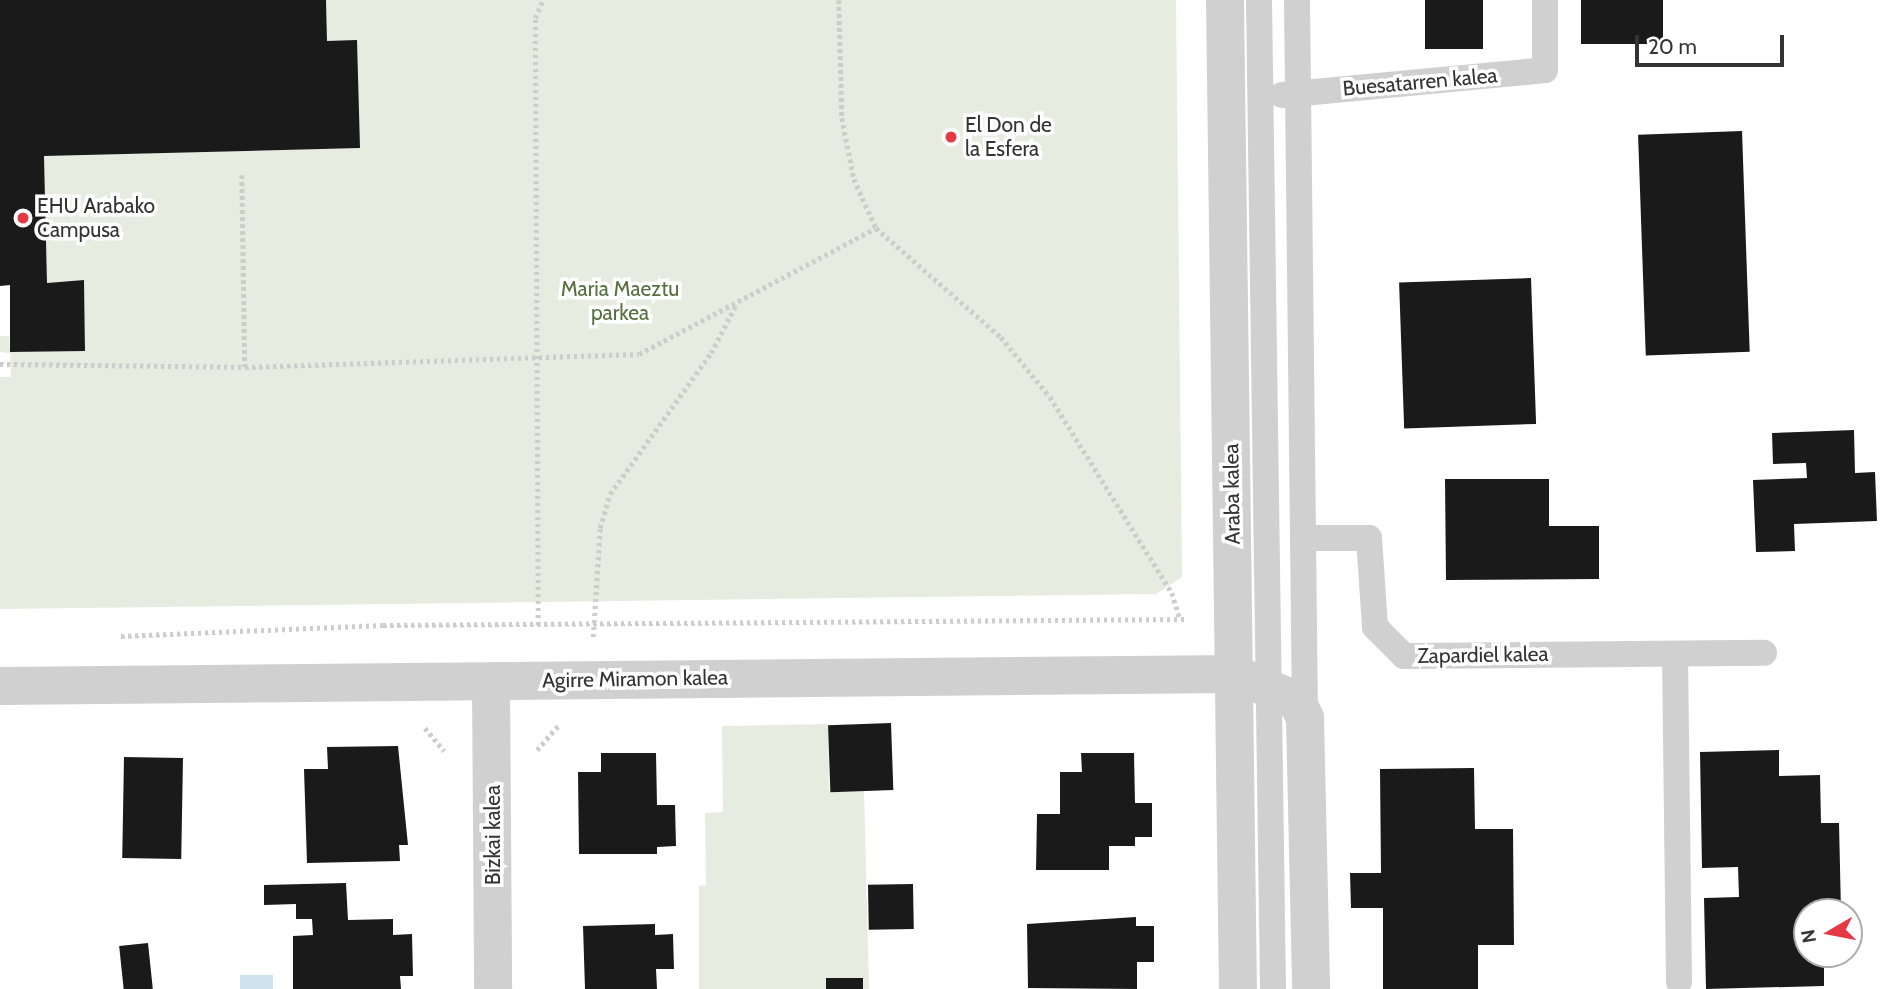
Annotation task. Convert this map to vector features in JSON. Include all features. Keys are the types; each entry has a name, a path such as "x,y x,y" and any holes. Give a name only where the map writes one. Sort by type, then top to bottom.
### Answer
{"street":[{"name":"Araba kalea","path":"1225,0 1243,100 1252,680 1238,989"},
{"name":"Agirre Miramon kalea","path":"0,686 1252,680"},
{"path":"1252,680 1296,700 1305,718 1311,989"},
{"name":"Bizkai kalea","path":"491,682 494,989"}],"lane":[{"name":"Araba kalea","path":"1243,100 1259,0"},
{"path":"1297,0 1305,718"},
{"name":"Buesatarren kalea","path":"1243,100 1545,70 1545,0"},
{"name":"Zapardiel kalea","path":"1303,538 1369,538 1375,627 1404,656 1764,653"},
{"path":"1675,653 1679,982"},
{"name":"Araba kalea","path":"1252,680 1273,989"}],"path":[{"path":"538,625 535,18 543,0"},
{"path":"839,0 842,118 854,178 876,228 1001,337 1050,397 1172,593 1180,619"},
{"path":"242,175 245,367"},
{"path":"0,364 245,367 535,360 639,354 876,228"},
{"path":"593,624 600,528 610,494 711,353 737,304"},
{"path":"110,636 593,624 1198,620"},
{"path":"528,761 566,718"},
{"path":"418,719 449,757"}],"green space":[{"name":"Maria Maeztu parkea","path":"326,0 1176,0 1182,577 1156,594 0,609 0,377 11,377 10,353 0,352 0,336 9,336 10,352 85,350 84,280 47,283 44,156 359,148 357,41 327,41"},
{"path":"828,724 829,791 864,790 869,989 699,989 699,886 706,885 705,813 723,812 722,726"}],"water":[{"path":"240,975 273,975 273,989 240,989"}],"building":[{"name":"EHU Arabako Campusa","path":"0,0 326,0 327,41 357,40 360,148 44,156 47,283 84,280 85,351 10,352 10,285 0,286"},
{"path":"1425,0 1483,0 1483,49 1425,49"},
{"path":"1581,0 1663,0 1663,44 1581,44"},
{"path":"1742,131 1750,352 1646,355 1638,135"},
{"path":"1531,278 1536,424 1404,429 1399,283"},
{"path":"1854,430 1855,473 1875,472 1877,521 1794,524 1795,551 1756,552 1753,480 1807,478 1806,463 1773,464 1772,433"},
{"path":"1445,479 1549,479 1549,526 1599,526 1599,579 1446,580"},
{"path":"891,723 893,790 830,792 828,725"},
{"path":"398,746 408,845 399,845 400,861 307,863 304,769 328,769 327,747"},
{"path":"1779,750 1779,776 1820,775 1821,823 1839,823 1841,898 1793,898 1793,968 1824,968 1824,986 1706,989 1704,898 1739,897 1738,867 1702,868 1700,752"},
{"path":"601,753 656,753 657,805 675,805 676,846 657,847 657,854 579,854 578,772 601,772"},
{"path":"1081,753 1134,753 1135,803 1152,803 1152,837 1135,837 1135,846 1109,846 1109,870 1036,870 1037,814 1060,814 1060,772 1082,772"},
{"path":"124,757 183,758 181,859 122,858"},
{"path":"1474,768 1475,829 1513,829 1514,945 1478,945 1478,989 1383,989 1383,908 1351,908 1350,873 1381,873 1380,769"},
{"path":"346,883 348,920 393,919 393,935 412,934 413,976 400,976 401,989 293,989 293,936 313,935 312,919 296,919 296,904 264,905 264,885"},
{"path":"913,884 914,929 869,930 868,885"},
{"path":"1136,917 1136,926 1154,926 1154,962 1137,962 1137,989 1028,988 1027,924"},
{"path":"655,924 655,935 673,934 674,969 656,969 657,989 585,989 583,926"},
{"path":"148,943 153,989 124,989 119,946"},
{"path":"826,978 863,978 863,989 826,989"}],"place":[{"name":"El Don de la Esfera","path":"951,137"},
{"name":"EHU Arabako Campusa","path":"23,218"}]}
